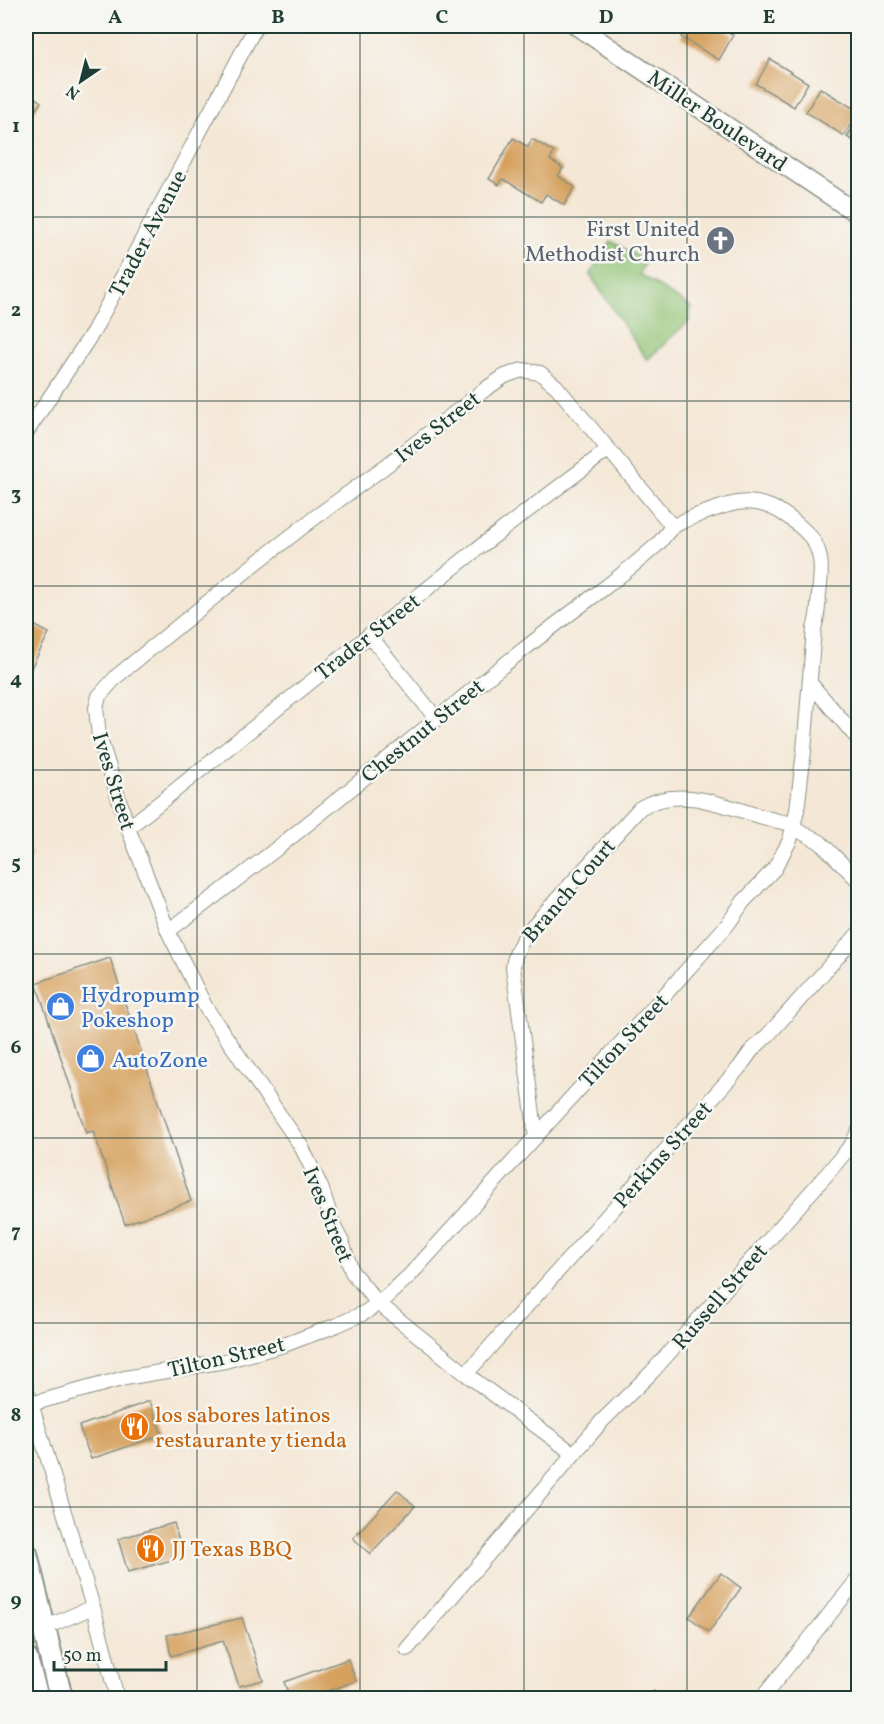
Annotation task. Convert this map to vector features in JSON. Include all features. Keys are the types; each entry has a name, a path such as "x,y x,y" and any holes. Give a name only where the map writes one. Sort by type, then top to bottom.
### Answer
{"main road":[{"path":"26,1554 35,1631 62,1698"},
{"path":"26,1659 37,1698"}],"street":[{"name":"Trader Avenue","path":"26,433 93,332 256,26"},
{"name":"Miller Boulevard","path":"577,26 858,214"},
{"name":"Ives Street","path":"466,1374 378,1303 352,1272 321,1187 301,1146 206,1008 175,949 128,828 99,736 96,708 99,696 117,676 251,567 487,388 514,372 531,370 548,378 673,527"},
{"name":"Trader Street","path":"128,828 468,556 609,449"},
{"name":"Tilton Street","path":"31,1404 125,1378 265,1352 337,1325 378,1303 410,1275 536,1137 728,924 743,902 775,868 790,840 794,824 804,751 814,629 818,618 821,562 813,538 782,511 761,503 748,502 730,505 673,527"},
{"name":"Chestnut Street","path":"168,931 218,895 436,718 625,573 673,527"},
{"path":"369,635 436,718"},
{"path":"810,683 858,739"},
{"name":"Branch Court","path":"536,1137 513,967 518,948 532,927 631,817 651,802 675,797 716,804 781,823 794,824"},
{"path":"794,824 796,829 820,842 858,880"},
{"name":"Perkins Street","path":"466,1374 739,1068 752,1050 858,934"},
{"name":"Russell Street","path":"407,1649 602,1422 652,1372 820,1182 852,1144 858,1132"},
{"path":"466,1374 574,1454"},
{"path":"26,1387 93,1607 117,1698"},
{"path":"762,1698 858,1579"},
{"path":"35,1631 93,1607"}],"green space":[{"path":"611,241 646,261 639,274 691,307 689,321 647,360 590,275"}],"building":[{"path":"688,26 717,26 733,35 719,60 681,37"},
{"path":"770,59 808,83 794,107 756,84"},
{"path":"820,88 858,111 844,136 806,112"},
{"path":"26,91 41,102 26,125"},
{"path":"858,118 858,144 847,137"},
{"path":"513,138 528,147 532,139 554,152 550,160 563,168 558,176 575,187 564,205 546,194 541,202 503,179 499,185 489,179"},
{"path":"26,615 30,617 28,622 49,633 26,678"},
{"path":"26,839 32,856 26,858"},
{"path":"110,958 191,1201 125,1224 93,1131 86,1133 36,983"},
{"path":"150,1401 162,1435 91,1459 79,1426"},
{"path":"397,1490 415,1506 370,1554 353,1538"},
{"name":"JJ Texas BBQ","path":"174,1523 183,1557 128,1572 118,1539"},
{"path":"721,1573 741,1588 709,1632 689,1617"},
{"path":"242,1618 263,1680 239,1686 223,1641 171,1656 167,1635"},
{"path":"348,1659 356,1681 308,1698 290,1698 284,1682"},
{"path":"654,1691 664,1698 649,1698"}],"place":[{"name":"First United Methodist Church","path":"721,241"},
{"name":"Hydropump Pokeshop","path":"60,1007"},
{"name":"AutoZone","path":"91,1059"},
{"name":"los sabores latinos restaurante y tienda","path":"134,1427"},
{"name":"JJ Texas BBQ","path":"151,1548"}]}
